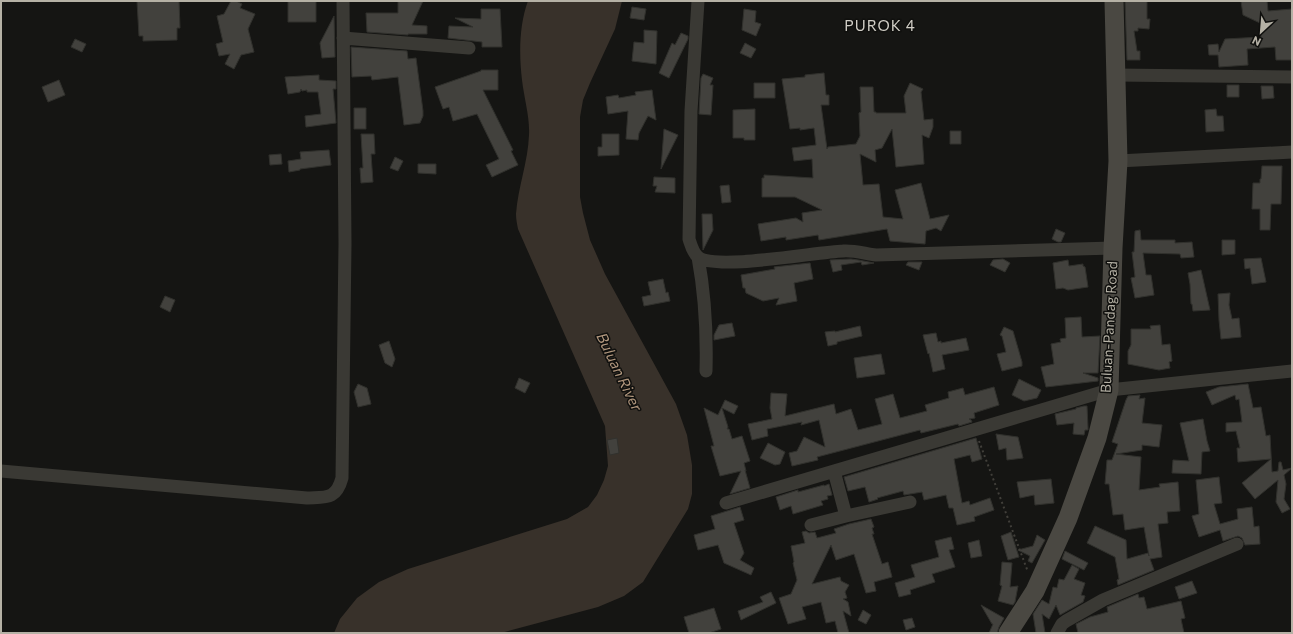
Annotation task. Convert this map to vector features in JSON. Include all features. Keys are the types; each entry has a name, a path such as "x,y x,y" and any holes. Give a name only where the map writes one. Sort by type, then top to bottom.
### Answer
{"main road":[{"name":"Buluan-Pandag Road","path":"1008,633 1035,591 1070,511 1097,438 1109,390 1113,248 1118,160 1114,1"}],"street":[{"path":"1,471 307,498 327,497 334,494 339,489 342,478 345,244 343,1"},
{"path":"698,1 692,110 689,238 693,251 698,257 710,262 730,263 845,251 876,255 1113,248"},
{"path":"344,38 469,48"},
{"path":"1115,76 1292,77"},
{"path":"1118,160 1292,152"},
{"path":"698,257 703,285 707,343 706,371"},
{"path":"726,502 1109,390 1292,371"},
{"path":"834,471 846,516"},
{"path":"811,525 910,502"},
{"path":"1057,633 1062,624 1066,621 1103,600 1237,544"}],"path":[{"path":"975,429 1035,591"}],"water":[{"name":"Buluan River","path":"528,1 622,1 615,29 583,100 580,117 580,197 590,240 605,274 676,404 687,435 692,465 692,494 688,509 643,582 624,596 598,607 501,633 334,633 340,619 357,598 379,582 408,569 567,519 588,507 597,495 604,480 608,466 605,426 518,229 516,214 517,204 527,155 529,135 528,114 520,60 521,30"}],"building":[{"path":"137,1 179,1 180,28 177,28 177,40 143,41 143,36 139,36"},
{"path":"231,1 236,1 242,4 240,8 255,14 248,29 254,52 241,55 234,69 225,64 230,54 219,56 216,44 223,42 217,16 224,14"},
{"path":"288,1 316,1 316,22 288,22"},
{"path":"398,1 423,1 412,25 427,26 427,34 408,35 367,32 366,13 398,13"},
{"path":"1125,1 1147,1 1147,19 1150,19 1149,29 1138,28 1138,31 1134,31 1137,51 1140,51 1140,60 1127,60"},
{"path":"1241,1 1267,1 1268,11 1292,9 1292,60 1276,60 1275,47 1247,49 1248,65 1219,67 1218,55 1209,55 1208,45 1218,44 1219,52 1225,39 1261,37 1260,23 1243,15"},
{"path":"632,7 646,9 644,20 630,18"},
{"path":"481,9 500,9 502,47 482,47 482,42 448,38 449,26 473,27 455,18 481,19"},
{"path":"744,9 756,11 755,22 761,24 756,36 742,30"},
{"path":"334,16 335,57 322,58 320,43"},
{"path":"644,30 657,31 656,64 632,61 634,42 644,43"},
{"path":"681,33 688,36 688,39 669,78 659,73 672,43 675,45"},
{"path":"75,39 86,44 82,52 71,47"},
{"path":"745,43 756,49 751,58 740,53"},
{"path":"351,47 407,51 408,59 416,58 423,111 423,116 420,123 404,125 398,77 372,80 371,76 352,77"},
{"path":"481,70 498,70 498,90 483,90 513,150 511,151 518,165 492,177 486,165 499,159 477,114 453,121 449,107 443,109 435,87"},
{"path":"824,73 826,95 829,95 829,105 821,105 827,149 828,147 856,144 860,136 860,87 873,87 874,112 876,113 906,113 904,96 910,83 923,89 921,92 924,120 933,119 933,127 929,138 922,135 924,164 896,167 892,129 882,148 875,150 876,162 860,154 863,185 879,184 883,217 903,219 895,190 921,183 930,219 949,215 941,231 936,228 926,231 925,244 890,241 887,229 819,240 818,235 786,240 786,237 761,241 758,224 796,218 803,222 802,213 822,210 795,197 762,197 762,178 764,178 764,175 813,178 812,159 794,161 792,148 816,145 814,128 800,130 800,128 790,129 782,79 805,77 805,75"},
{"path":"703,74 713,78 710,85 713,85 711,115 699,114 701,78"},
{"path":"319,75 319,80 336,81 336,89 333,89 336,123 306,127 305,116 321,114 318,92 307,92 307,90 302,91 301,89 300,92 288,94 285,77"},
{"path":"59,80 65,95 48,102 42,87"},
{"path":"754,83 775,83 775,98 754,98"},
{"path":"1227,85 1239,85 1239,97 1227,97"},
{"path":"1261,86 1273,86 1274,98 1262,99"},
{"path":"652,90 656,120 648,116 639,133 638,140 626,139 628,111 608,114 606,97 618,95 619,98 636,95 635,92"},
{"path":"354,108 366,108 366,129 354,129"},
{"path":"755,109 755,140 733,138 733,110"},
{"path":"1216,109 1217,116 1223,116 1224,131 1206,132 1205,110"},
{"path":"664,129 678,135 661,169"},
{"path":"950,131 961,131 961,144 950,144"},
{"path":"361,134 374,134 375,154 371,154 373,182 361,183 360,168 363,168"},
{"path":"602,134 619,134 619,155 598,156 598,147 602,147"},
{"path":"329,150 331,165 289,172 288,161 301,159 300,152"},
{"path":"281,154 282,164 270,165 269,155"},
{"path":"395,157 403,161 398,171 390,168"},
{"path":"418,164 436,164 436,174 418,173"},
{"path":"1262,166 1282,166 1281,204 1271,204 1270,230 1260,230 1260,209 1252,209 1253,183 1260,183"},
{"path":"654,177 675,178 675,193 655,192 657,186 653,186"},
{"path":"729,185 731,202 722,203 720,186"},
{"path":"702,214 712,214 713,230 703,250"},
{"path":"1056,229 1065,233 1061,242 1052,239"},
{"path":"1140,230 1141,240 1175,240 1175,243 1192,242 1194,257 1181,258 1180,254 1143,253 1146,275 1151,275 1154,295 1135,298 1131,278 1135,277 1132,252 1134,252 1135,231"},
{"path":"1222,240 1235,240 1235,254 1222,255"},
{"path":"1261,258 1266,282 1252,284 1250,268 1245,269 1244,259"},
{"path":"851,259 874,263 862,265 861,262 841,265 842,270 833,272 830,260"},
{"path":"1003,259 1010,263 1005,272 990,265 993,260"},
{"path":"1068,260 1069,266 1083,264 1085,267 1088,287 1068,290 1063,288 1056,289 1053,263"},
{"path":"908,262 922,262 919,270 906,265"},
{"path":"810,263 813,279 794,283 797,301 776,305 779,298 763,301 746,293 745,288 743,288 741,275 775,269 774,267"},
{"path":"1201,270 1210,310 1193,311 1188,273"},
{"path":"663,279 666,293 668,292 670,301 644,306 642,297 651,295 648,282"},
{"path":"1230,293 1229,305 1232,319 1239,318 1241,337 1221,339 1218,294"},
{"path":"165,296 175,300 170,312 160,307"},
{"path":"1081,317 1082,337 1100,336 1098,373 1083,373 1098,378 1098,381 1046,387 1041,367 1054,364 1051,344 1061,342 1060,339 1066,338 1065,318"},
{"path":"732,323 735,336 714,340 714,335 719,325"},
{"path":"1160,325 1162,345 1170,344 1172,361 1169,362 1170,368 1159,370 1128,364 1128,351 1131,345 1131,329 1151,329 1150,326"},
{"path":"860,326 862,336 837,342 837,344 828,346 825,332 835,332"},
{"path":"1004,327 1013,331 1022,366 1002,371 997,354 1006,352 1002,336 1000,335"},
{"path":"936,333 938,342 941,341 941,343 966,338 969,350 942,355 945,369 933,372 923,335"},
{"path":"389,341 395,359 392,367 385,363 379,345"},
{"path":"881,354 885,374 857,378 854,358"},
{"path":"519,378 530,383 525,393 515,388"},
{"path":"1019,379 1041,390 1037,398 1024,401 1012,395"},
{"path":"358,384 367,388 371,404 358,407 354,392"},
{"path":"1248,384 1253,408 1261,407 1266,436 1270,435 1272,472 1278,471 1279,462 1281,462 1283,470 1292,468 1284,475 1286,484 1284,499 1290,509 1282,513 1276,502 1278,480 1255,499 1242,483 1271,459 1238,462 1237,448 1240,448 1236,431 1226,432 1226,423 1242,422 1239,399 1236,400 1235,395 1212,405 1206,392 1219,387"},
{"path":"994,387 999,405 974,413 975,418 969,419 972,422 921,433 920,430 817,457 818,460 792,466 789,453 797,451 804,437 825,447 819,420 801,425 802,422 767,429 768,436 752,440 748,424 772,419 770,408 771,393 787,394 785,416 834,404 836,414 851,409 858,430 882,424 875,399 893,394 900,418 927,411 925,405 949,398 948,392 963,388 965,395"},
{"path":"1140,395 1139,399 1145,398 1142,423 1162,425 1159,447 1142,445 1142,450 1116,454 1141,457 1139,490 1160,487 1159,484 1178,482 1180,511 1167,512 1168,523 1158,524 1162,557 1150,559 1154,570 1118,585 1117,580 1119,579 1115,557 1087,543 1095,526 1126,540 1127,559 1148,553 1149,556 1144,527 1125,530 1123,514 1113,515 1109,484 1105,484 1107,460 1112,460 1118,444 1112,442 1126,400 1128,396"},
{"path":"725,400 738,406 734,414 722,408 728,427 727,429 729,429 732,439 742,436 750,461 744,463 750,488 730,494 741,471 720,476 711,446 714,446 704,408 718,415"},
{"path":"1087,406 1088,430 1085,430 1084,435 1073,434 1074,423 1057,425 1055,414"},
{"path":"1203,419 1210,451 1202,452 1201,474 1172,473 1173,460 1189,461 1180,423"},
{"path":"996,434 1018,437 1023,458 1007,460 1006,448 999,450"},
{"path":"617,438 619,453 610,455 607,440"},
{"path":"976,438 982,459 972,462 970,455 954,459 962,503 969,501 970,505 990,498 994,510 974,517 975,521 957,525 953,508 949,508 946,495 924,500 922,492 904,495 903,491 877,498 878,499 869,502 865,487 848,491 844,477"},
{"path":"768,443 785,452 780,464 775,465 760,458"},
{"path":"1219,477 1222,503 1214,504 1220,524 1238,519 1237,509 1252,507 1254,527 1259,526 1260,544 1245,545 1242,538 1238,536 1223,541 1220,530 1199,537 1192,516 1199,514 1196,480"},
{"path":"1051,479 1054,503 1035,505 1034,495 1020,498 1017,482"},
{"path":"829,484 832,495 827,496 828,499 821,501 823,505 793,514 791,506 780,510 776,497 798,490 798,492"},
{"path":"740,507 744,520 734,523 744,553 740,560 754,568 751,575 724,563 718,545 698,550 694,535 715,529 711,516"},
{"path":"871,519 874,527 872,528 874,534 872,534 882,564 888,562 892,577 874,582 876,591 866,593 854,554 836,560 831,545 812,584 840,577 841,581 849,585 845,592 847,598 843,599 848,602 851,616 843,611 849,633 838,633 835,621 826,623 821,602 802,607 806,619 788,624 779,598 791,594 797,580 791,546 805,543 802,532 815,532 817,538 836,533 834,529"},
{"path":"1011,532 1019,557 1008,560 1001,536"},
{"path":"1037,535 1045,540 1032,563 1028,561 1030,556 1018,550 1033,546"},
{"path":"951,537 954,549 949,550 955,567 932,574 935,582 910,590 911,594 899,597 895,583 915,577 911,565 939,557 935,541"},
{"path":"979,540 982,556 971,558 968,543"},
{"path":"1065,551 1088,563 1084,570 1062,559"},
{"path":"1002,562 1012,563 1010,587 1018,586 1013,605 998,601 1002,586 1000,585"},
{"path":"1072,565 1079,569 1074,579 1085,583 1081,595 1085,596 1083,602 1060,615 1056,605 1049,619 1042,614 1045,633 1036,633 1033,614 1042,600 1049,604 1053,587 1057,588 1059,579 1064,580"},
{"path":"1192,581 1197,593 1179,599 1175,587"},
{"path":"771,592 776,603 741,620 738,611 763,602 760,597"},
{"path":"1138,594 1139,598 1144,597 1147,609 1181,601 1185,618 1181,619 1184,633 1078,633 1076,624 1090,617 1108,612 1107,607"},
{"path":"981,605 1004,618 997,633 989,633 993,624"},
{"path":"714,608 721,629 709,633 689,633 684,617"},
{"path":"863,610 871,615 866,624 858,620"},
{"path":"912,618 915,627 906,630 903,620"}],"district":[{"name":"PUROK 4","path":"880,26"}]}
